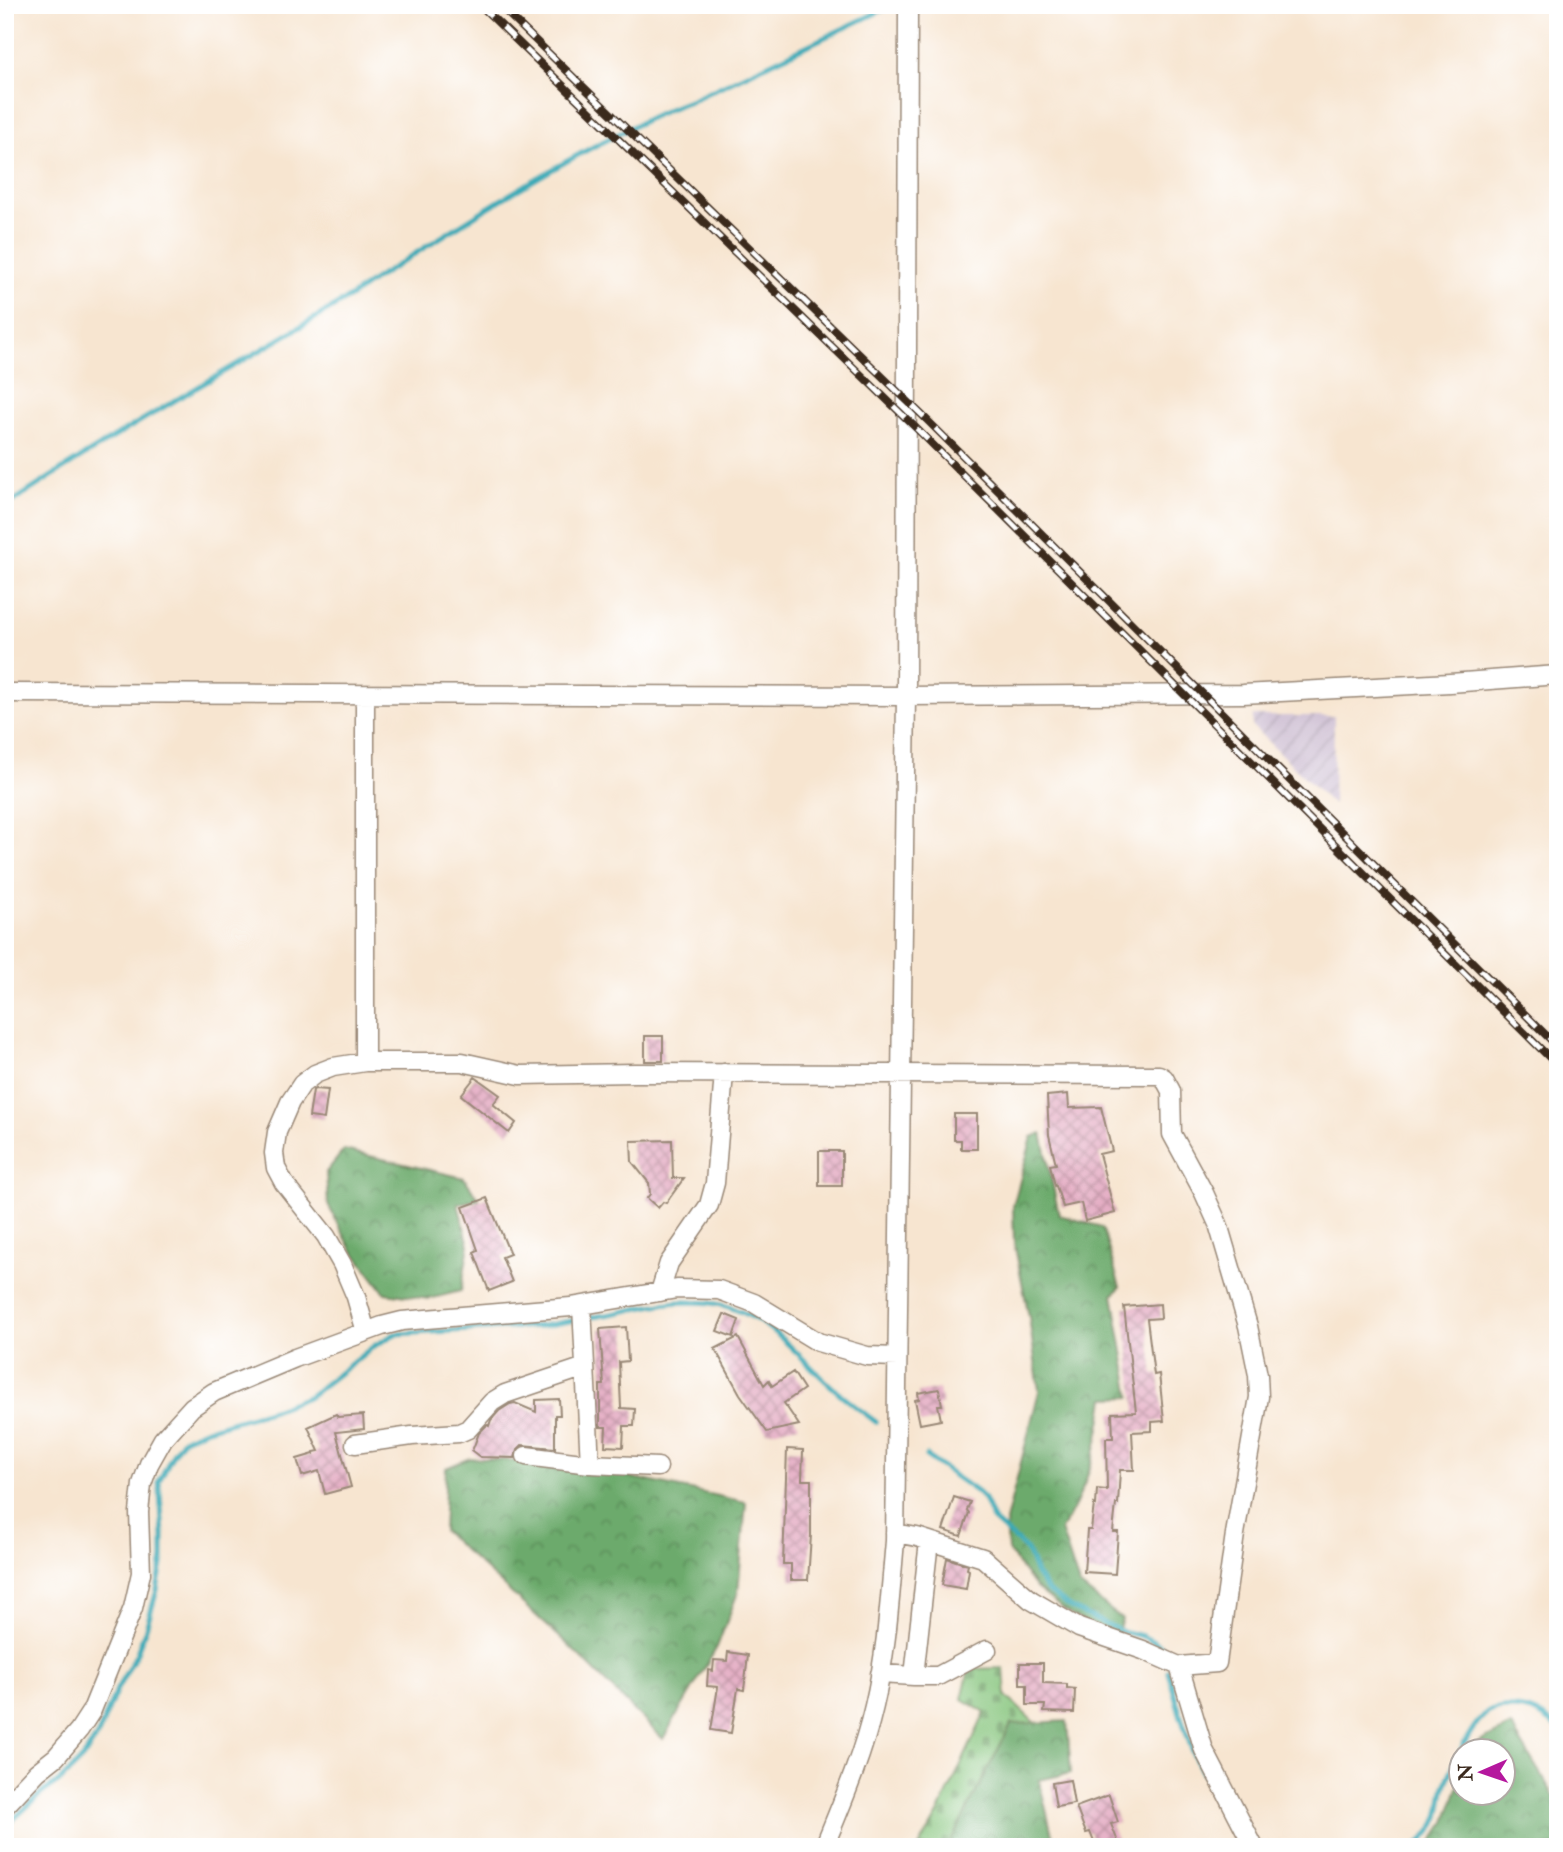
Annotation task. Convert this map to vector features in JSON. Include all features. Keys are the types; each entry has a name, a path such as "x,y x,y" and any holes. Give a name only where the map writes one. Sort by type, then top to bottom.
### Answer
{"street":[{"path":"824,1847 853,1774 874,1707 886,1639 895,1533 906,696 908,10"},
{"path":"5,693 906,696 1243,694 1558,675"},
{"path":"365,695 365,1062"},
{"path":"366,1332 356,1297 342,1264 326,1236 284,1183 276,1168 274,1153 277,1132 290,1102 302,1084 315,1074 333,1067 365,1062 461,1062 520,1075 1158,1075 1164,1078 1171,1091 1172,1134 1218,1224 1248,1326 1258,1375 1259,1397 1235,1534 1217,1663 1179,1666 1143,1650 1079,1628 1031,1600 983,1558 895,1533"},
{"path":"660,1292 669,1263 709,1205 715,1183 724,1073"},
{"path":"5,1805 56,1757 92,1710 134,1608 141,1573 139,1512 142,1484 149,1464 163,1439 192,1407 214,1392 366,1332 402,1321 582,1306 677,1290 719,1290 754,1303 818,1342 867,1356 897,1357"},
{"path":"582,1306 590,1464"},
{"path":"355,1444 458,1433 468,1429 492,1402 505,1394 585,1367"},
{"path":"526,1457 590,1464 658,1467"},
{"path":"914,1676 929,1541"},
{"path":"880,1674 938,1676 987,1650"},
{"path":"1179,1666 1204,1750 1254,1847"},
{"path":"5,1789 28,1781"}],"shaded area":[{"path":"1253,716 1334,716 1333,805 1252,726"}],"green space":[{"path":"1042,1133 1059,1215 1102,1227 1120,1287 1113,1295 1131,1397 1105,1398 1090,1467 1078,1500 1061,1530 1079,1585 1122,1619 1117,1635 1072,1616 1036,1588 1008,1551 1006,1521 1039,1391 1029,1317 1014,1242 1013,1206 1032,1137"},
{"path":"344,1150 464,1178 479,1199 458,1204 469,1245 461,1291 429,1299 385,1293 351,1248 328,1205 326,1172"},
{"path":"470,1458 569,1464 746,1502 738,1592 717,1647 663,1739 564,1641 443,1531 446,1468"},
{"path":"1004,1668 1006,1696 1035,1723 1011,1724 948,1847 919,1847 938,1814 985,1713 962,1699 969,1669"},
{"path":"1067,1721 1071,1773 1039,1780 1055,1847 948,1847 1011,1724"},
{"path":"1511,1726 1517,1736 1491,1736"},
{"path":"1518,1737 1558,1802 1558,1847 1428,1847 1446,1822 1452,1806 1518,1806"}],"building":[{"path":"645,1036 663,1036 663,1061 645,1061"},
{"path":"475,1077 500,1095 493,1104 516,1123 509,1133 461,1095"},
{"path":"315,1089 328,1090 324,1119 309,1117"},
{"path":"1068,1094 1069,1108 1101,1107 1112,1151 1099,1154 1115,1213 1085,1221 1081,1203 1063,1207 1050,1165 1056,1164 1049,1135 1047,1096"},
{"path":"954,1114 977,1114 977,1149 961,1149 961,1140 954,1140"},
{"path":"672,1140 673,1178 684,1178 666,1203 663,1202 658,1208 647,1198 650,1194 649,1183 632,1162 631,1141"},
{"path":"819,1151 842,1151 842,1186 819,1186"},
{"path":"487,1198 510,1254 502,1257 512,1282 489,1291 474,1252 478,1250 463,1207"},
{"path":"1160,1304 1161,1318 1147,1319 1154,1375 1159,1374 1164,1421 1152,1422 1152,1431 1132,1432 1134,1470 1120,1470 1113,1532 1118,1532 1115,1574 1084,1572 1087,1530 1091,1530 1097,1489 1107,1490 1106,1438 1113,1438 1112,1413 1136,1412 1124,1307"},
{"path":"724,1314 739,1320 733,1337 717,1331"},
{"path":"626,1327 628,1361 619,1362 621,1408 635,1409 634,1426 624,1426 623,1447 605,1446 606,1427 600,1427 600,1385 604,1385 600,1329"},
{"path":"738,1337 764,1385 769,1380 772,1386 793,1372 804,1389 784,1403 799,1425 767,1432 740,1394 715,1349"},
{"path":"939,1389 941,1420 920,1424 915,1400 919,1399 918,1393"},
{"path":"559,1399 560,1415 555,1415 555,1448 522,1445 515,1458 480,1457 472,1451 479,1433 489,1426 499,1411 510,1404 515,1403 536,1412 536,1400"},
{"path":"336,1414 338,1417 363,1415 364,1429 336,1432 351,1487 325,1494 319,1471 302,1476 297,1459 319,1451 308,1427"},
{"path":"787,1449 803,1450 802,1480 811,1480 808,1580 791,1580 791,1564 783,1564"},
{"path":"954,1497 970,1502 961,1536 943,1530"},
{"path":"947,1558 968,1565 966,1589 942,1585"},
{"path":"728,1652 748,1655 744,1690 738,1689 731,1733 711,1730 718,1687 707,1686 708,1670 713,1671 714,1660 727,1661"},
{"path":"1020,1663 1043,1663 1043,1683 1067,1684 1067,1688 1075,1689 1074,1713 1044,1712 1045,1705 1027,1705 1027,1685 1020,1685"},
{"path":"1070,1780 1074,1804 1056,1807 1052,1783"},
{"path":"1109,1795 1118,1822 1111,1824 1120,1847 1096,1847 1090,1832 1086,1833 1076,1807"}],"waterway":[{"path":"5,507 133,426 350,297 551,170 658,114 893,5"},
{"path":"592,1317 682,1302 702,1302 728,1307 748,1315 774,1332 835,1390 876,1422"},
{"path":"5,1827 82,1759 98,1735 116,1691 136,1655 157,1590 163,1559 159,1481 183,1439 310,1396 374,1346 395,1334 542,1326 576,1320"},
{"path":"926,1456 984,1499 993,1520 1027,1550 1036,1574 1048,1591 1073,1609 1121,1631 1142,1636 1160,1645 1166,1653"},
{"path":"1168,1671 1194,1756 1233,1826"},
{"path":"1416,1847 1437,1821 1452,1768 1469,1734 1483,1717 1496,1709 1527,1710 1540,1715 1558,1728"}],"railway":[{"path":"480,5 915,427 1558,1066"},
{"path":"499,5 922,415 1558,1047"}]}
